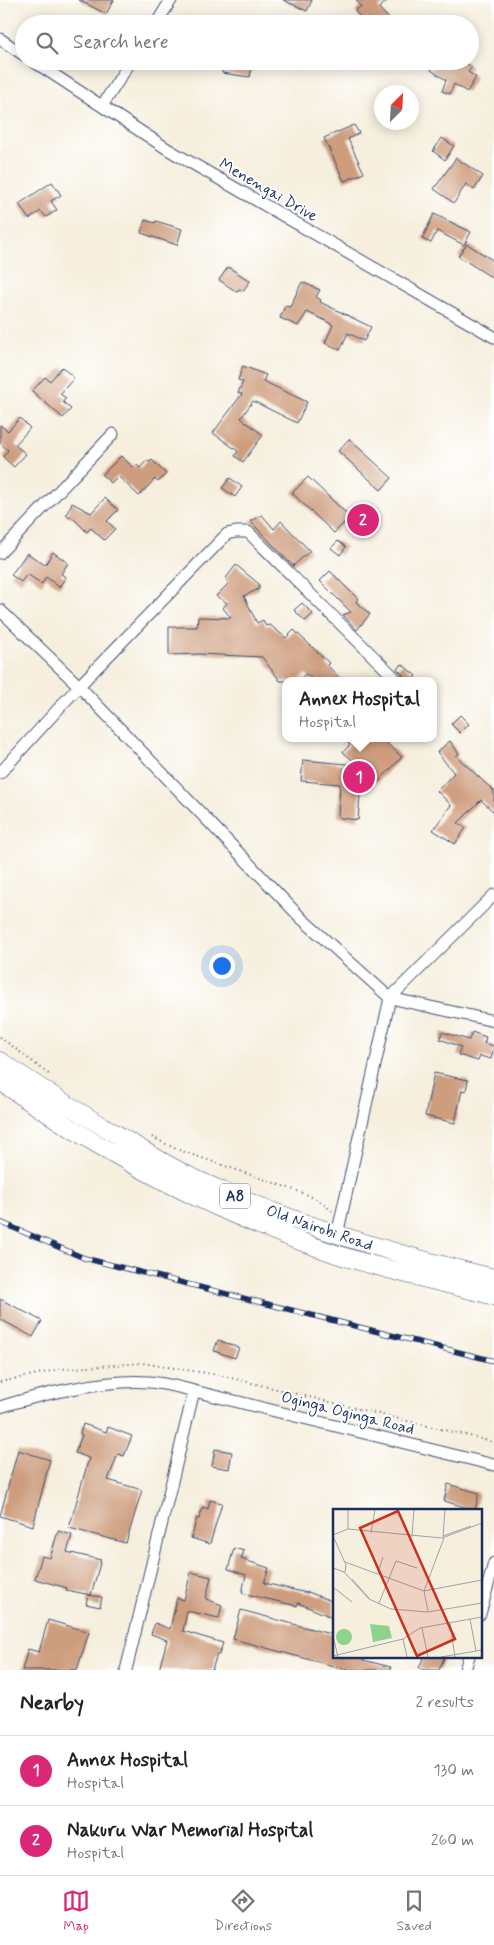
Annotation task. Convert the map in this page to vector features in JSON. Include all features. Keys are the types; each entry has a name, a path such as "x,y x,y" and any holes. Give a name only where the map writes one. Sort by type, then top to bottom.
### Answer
{"highway":[{"name":"Old Nairobi Road","path":"0,1061 66,1104 184,1173 237,1197 337,1235 494,1278"},
{"name":"Old Nairobi Road","path":"0,1081 80,1134 173,1186 223,1210 337,1254 494,1296"}],"street":[{"path":"162,15 171,0"},
{"path":"0,39 15,49"},
{"name":"Menengai Drive","path":"47,70 169,150 494,337"},
{"path":"102,106 126,70"},
{"path":"0,553 113,434"},
{"path":"0,773 79,686 228,534 236,532 248,532 394,677"},
{"path":"0,610 79,686 301,918 390,998 494,1021"},
{"path":"337,1235 390,998 494,895"},
{"name":"Oginga Oginga Road","path":"0,1407 86,1387 120,1382 148,1382 194,1391 494,1465"},
{"path":"126,1670 194,1391"},
{"path":"482,1607 494,1564"}],"path":[{"path":"0,1037 56,1079"},
{"path":"145,1134 176,1149 306,1194 321,1202 336,1216"},
{"path":"0,1382 61,1369 142,1363 219,1375 494,1442"}],"building":[{"path":"79,0 114,0 106,14"},
{"path":"283,0 312,0 307,11"},
{"path":"356,0 388,0 379,8 385,15 358,15 355,11 361,6"},
{"path":"222,70 251,70 250,77 222,73"},
{"path":"431,70 470,70 468,72 476,77 467,92 454,84 450,94 442,91 446,80"},
{"path":"354,125 359,133 348,139 364,173 344,181 324,138"},
{"path":"442,138 454,146 445,160 433,151"},
{"path":"456,158 483,176 474,190 466,184 454,203 434,189"},
{"path":"52,182 61,195 51,201 57,210 46,217 41,211 29,219 19,204"},
{"path":"434,214 471,232 464,245 437,231 431,243 422,239"},
{"path":"145,220 155,223 156,221 182,229 177,245 141,233"},
{"path":"467,244 494,261 494,279 458,256"},
{"path":"228,267 250,281 243,291 239,289 237,292 219,280"},
{"path":"302,282 320,290 316,297 321,300 320,302 371,327 364,341 348,333 340,350 325,343 333,325 324,320 307,312 298,326 280,318 285,306 290,307"},
{"path":"243,366 266,375 263,381 307,402 297,423 253,401 241,418 263,435 243,462 235,456 238,451 213,433 242,394 238,393 243,382 238,380"},
{"path":"62,367 74,378 60,394 66,398 63,402 71,409 63,418 32,391 45,377 50,381"},
{"path":"20,418 30,428 15,445 26,454 14,467 3,457 8,450 0,443 0,425 8,431"},
{"path":"349,439 392,478 381,490 338,451"},
{"path":"121,456 133,467 137,465 140,468 147,460 149,462 152,460 166,474 158,482 155,479 139,496 118,476 111,483 102,475"},
{"path":"308,477 350,517 334,533 292,493"},
{"path":"230,478 242,487 235,497 222,488"},
{"path":"105,498 118,510 107,521 115,529 104,540 91,528 87,532 73,518 66,515 72,503 91,513"},
{"path":"262,515 274,529 281,521 310,551 293,566 250,521"},
{"path":"338,541 346,547 340,555 331,548"},
{"path":"53,552 68,563 61,574 66,577 59,587 46,577 42,584 27,574 21,582 11,575 27,553 45,565"},
{"path":"236,565 259,584 259,589 244,596 257,623 263,620 266,626 270,625 286,638 294,630 329,663 327,665 338,677 309,677 306,674 302,677 282,677 282,681 280,681 262,657 200,654 169,655 169,627 197,627 198,617 231,618 223,608 227,603 216,596 228,584 226,578"},
{"path":"330,571 358,599 356,602 370,614 357,630 343,615 351,612 320,581"},
{"path":"302,603 313,614 305,621 294,610"},
{"path":"402,664 416,676 404,677 397,669"},
{"path":"460,715 469,724 460,733 451,724"},
{"path":"450,741 459,754 456,756 494,791 494,812 481,800 458,823 466,828 455,844 433,830 451,805 437,791 454,773 437,752"},
{"path":"347,742 385,742 402,757 377,783 362,770 358,820 338,816 340,784 301,781 303,760 358,765 343,752 350,745"},
{"path":"442,1032 469,1040 472,1032 486,1037 484,1043 494,1046 491,1059 480,1056 478,1061 458,1055 461,1047 440,1039"},
{"path":"434,1073 468,1080 466,1091 462,1090 455,1123 425,1116"},
{"path":"0,1299 42,1321 33,1337 0,1319"},
{"path":"218,1340 239,1348 235,1358 214,1351"},
{"path":"83,1424 106,1432 108,1427 132,1436 124,1456 118,1454 108,1480 142,1490 126,1543 69,1528 89,1458 75,1453 82,1435 80,1434"},
{"path":"215,1449 232,1452 229,1469 212,1466"},
{"path":"18,1450 50,1460 33,1526 0,1516"},
{"path":"448,1484 479,1493 475,1509 444,1501"},
{"path":"210,1500 222,1503 210,1544 191,1538 197,1518 199,1519 203,1507 208,1509"},
{"path":"58,1531 72,1535 67,1552 101,1560 91,1595 66,1590 67,1588 35,1579 42,1556 50,1558"},
{"path":"234,1548 244,1551 241,1559 269,1568 264,1583 308,1592 333,1602 333,1618 298,1603 297,1606 242,1593 246,1575 228,1569"},
{"path":"191,1572 211,1577 206,1599 222,1605 219,1618 187,1611 183,1631 223,1643 212,1670 159,1670 167,1640 151,1634 155,1623 170,1629 177,1598 184,1600"},
{"path":"88,1595 102,1597 100,1607 86,1604"},
{"path":"241,1610 333,1635 333,1658 364,1658 363,1660 391,1667 390,1670 348,1670 233,1639"},
{"path":"48,1620 89,1632 77,1670 22,1670 28,1649 39,1652"},
{"path":"423,1658 444,1658 439,1670 419,1668"}],"railway":[{"path":"0,1222 84,1258 494,1361"}],"place":[{"name":"Nakuru War Memorial Hospital","path":"363,520"},
{"name":"Annex Hospital","path":"359,777"}]}
